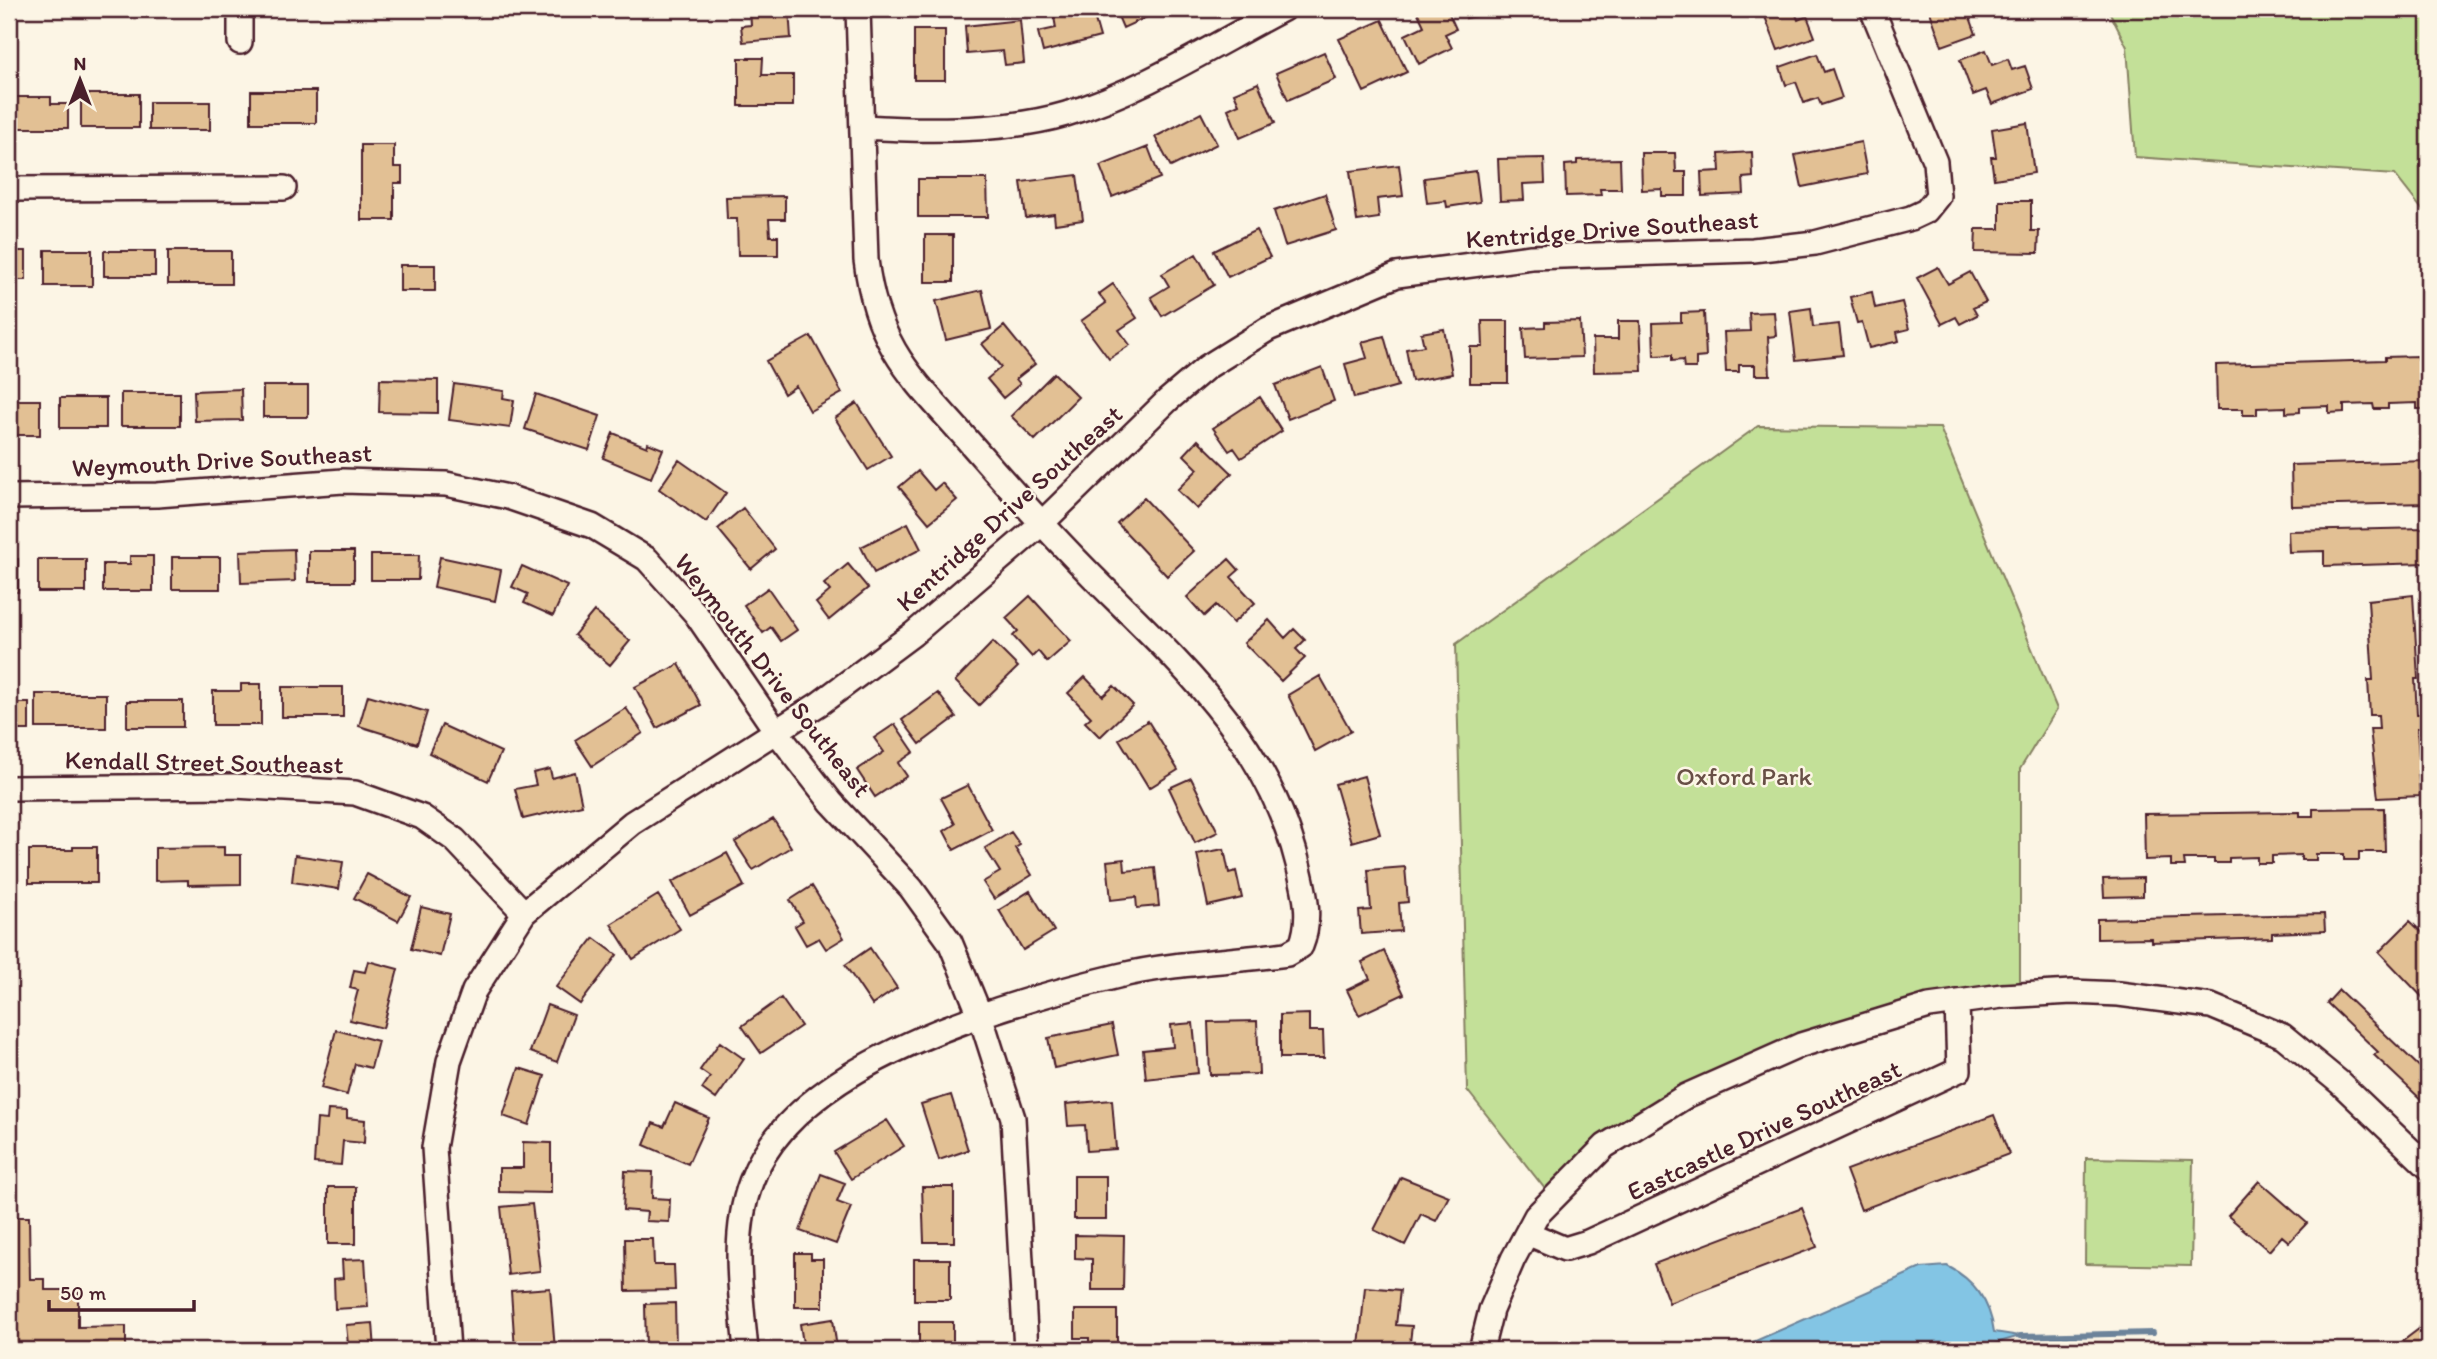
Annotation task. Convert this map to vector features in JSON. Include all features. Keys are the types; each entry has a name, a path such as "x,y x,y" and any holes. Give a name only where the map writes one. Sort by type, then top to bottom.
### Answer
{"street":[{"path":"240,9 240,42"},
{"path":"746,1350 740,1230 751,1181 781,1129 820,1096 863,1068 979,1016 1121,976 1287,954 1301,946 1307,931 1308,903 1278,802 1258,762 1226,714 1041,524 907,371 885,338 871,297 866,260 864,127 858,9"},
{"path":"864,127 1012,126 1064,115 1114,98 1283,9"},
{"name":"Kentridge Drive Southeast","path":"448,1350 434,1148 449,1061 474,991 524,913 632,823 819,704 913,634 1041,524 1168,400 1239,344 1268,329 1397,275 1531,257 1753,250 1815,243 1911,218 1926,211 1938,196 1935,162 1872,9"},
{"path":"9,189 284,188"},
{"name":"Weymouth Drive Southeast","path":"9,497 157,495 388,480 446,484 509,497 592,526 647,559 696,614 776,731 831,802 911,888 950,942 979,1016 1013,1118 1026,1350"},
{"name":"Kendall Street Southeast","path":"9,788 235,786 355,793 422,817 455,840 524,913"},
{"name":"Eastcastle Drive Southeast","path":"1481,1350 1491,1310 1536,1216 1605,1146 1686,1096 1801,1045 1929,1006 2072,992 2119,994 2211,1006 2283,1036 2339,1082 2428,1167"},
{"name":"Eastcastle Drive Southeast","path":"1527,1233 1565,1249 1588,1242 1959,1070 1957,1002"}],"green space":[{"path":"2108,9 2428,9 2428,217 2395,175 2135,157 2127,47"},
{"name":"Oxford Park","path":"1758,426 1940,428 2057,709 2020,769 2020,995 1957,1002 1686,1096 1553,1199 1467,1090 1456,644"},
{"path":"2086,1158 2193,1160 2191,1266 2085,1264"}],"water":[{"path":"1947,1266 1966,1278 1980,1293 1989,1311 1994,1332 2020,1336 1996,1343 1993,1350 1735,1350 1921,1268"}],"building":[{"path":"750,9 789,9 791,38 743,42 741,26 751,25"},
{"path":"1092,9 1100,37 1043,52 1038,32 1056,28 1054,17"},
{"path":"1115,9 1164,9 1123,28"},
{"path":"1416,9 1447,9 1456,29 1445,34 1452,48 1419,64 1405,35 1424,26"},
{"path":"1464,9 1513,9 1466,18"},
{"path":"1762,9 1794,9 1798,20 1807,16 1815,37 1778,50"},
{"path":"1929,9 1967,9 1976,34 1942,46"},
{"path":"1020,20 1024,63 1005,65 1003,51 967,54 965,26"},
{"path":"1382,20 1407,72 1364,92 1339,39"},
{"path":"914,30 945,30 945,80 914,80"},
{"path":"1986,50 1992,65 2008,59 2012,70 2025,66 2033,89 1992,104 1986,90 1973,95 1960,60"},
{"path":"1324,52 1336,79 1288,100 1276,73"},
{"path":"1817,54 1824,72 1832,69 1842,98 1821,105 1818,98 1804,103 1796,82 1786,85 1780,67"},
{"path":"739,58 763,58 762,75 793,75 793,106 739,106"},
{"path":"1258,83 1275,123 1240,138 1228,109 1239,104 1234,93"},
{"path":"251,91 316,91 316,123 251,123"},
{"path":"81,94 139,94 139,128 81,128"},
{"path":"10,97 51,97 51,104 68,104 68,128 10,128"},
{"path":"149,102 210,102 210,130 149,130"},
{"path":"1201,113 1217,144 1171,167 1155,137"},
{"path":"2027,123 2034,173 1994,179 1991,157 1996,157 1992,129"},
{"path":"1861,142 1867,174 1802,187 1795,155"},
{"path":"361,145 394,145 394,167 402,167 402,183 394,183 394,220 361,220"},
{"path":"1148,147 1160,178 1112,197 1100,166"},
{"path":"1752,152 1753,177 1743,178 1744,194 1702,196 1701,172 1720,171 1719,154"},
{"path":"1641,153 1675,153 1676,172 1686,172 1686,196 1662,196 1662,189 1642,190"},
{"path":"1544,158 1545,183 1523,184 1524,200 1500,201 1498,159"},
{"path":"1620,159 1621,189 1600,189 1601,195 1566,196 1565,165 1577,164 1577,160"},
{"path":"1399,165 1403,196 1377,199 1379,218 1357,221 1350,171"},
{"path":"1476,171 1480,202 1447,207 1446,201 1427,203 1424,178"},
{"path":"1077,175 1083,220 1055,224 1054,214 1026,218 1021,182"},
{"path":"918,179 987,179 988,217 918,217"},
{"path":"1325,194 1336,230 1285,246 1274,211"},
{"path":"785,196 785,219 769,219 770,236 778,236 778,255 738,255 737,219 727,219 726,197"},
{"path":"2000,201 2031,201 2031,231 2039,231 2038,253 1975,252 1976,229 2000,229"},
{"path":"1256,230 1270,257 1228,277 1214,251"},
{"path":"925,235 953,235 953,282 925,282"},
{"path":"45,250 92,250 92,286 45,286"},
{"path":"9,251 26,251 26,280 9,280"},
{"path":"104,251 155,251 155,276 104,276"},
{"path":"168,251 231,251 231,284 168,284"},
{"path":"1196,254 1214,285 1162,316 1151,297 1169,286 1162,274"},
{"path":"400,265 435,265 435,291 400,291"},
{"path":"1938,267 1948,284 1970,272 1986,302 1973,308 1977,315 1960,324 1956,317 1942,324 1917,278"},
{"path":"1113,284 1137,318 1119,330 1130,345 1109,359 1081,321 1106,303 1099,294"},
{"path":"982,290 991,329 946,340 936,301"},
{"path":"1872,292 1875,308 1902,302 1909,329 1897,332 1899,341 1869,348 1862,322 1857,323 1850,297"},
{"path":"1811,308 1813,327 1839,324 1843,355 1796,360 1790,311"},
{"path":"1704,312 1706,357 1696,358 1696,368 1684,368 1683,360 1672,361 1672,355 1654,356 1653,323 1681,322 1681,313"},
{"path":"1774,312 1776,336 1768,337 1770,375 1755,375 1755,365 1739,365 1739,372 1726,372 1724,332 1750,331 1749,313"},
{"path":"1482,321 1508,321 1508,383 1470,383 1470,347 1483,347"},
{"path":"1580,321 1582,357 1525,359 1523,328 1545,327 1545,322"},
{"path":"1618,321 1640,321 1642,371 1594,372 1593,339 1618,339"},
{"path":"1004,326 1035,364 1016,379 1020,384 1003,398 987,379 1001,367 982,344"},
{"path":"1444,329 1452,374 1412,381 1406,349 1424,346 1421,333"},
{"path":"811,336 842,393 810,411 796,386 784,394 766,361"},
{"path":"1384,336 1398,386 1354,398 1345,364 1367,358 1362,342"},
{"path":"2418,356 2418,359 2428,359 2428,409 2417,409 2417,403 2388,404 2388,409 2374,409 2373,404 2344,405 2344,412 2329,413 2329,406 2300,407 2300,412 2286,413 2286,407 2257,408 2257,415 2243,415 2243,409 2217,409 2216,365 2385,360 2385,357"},
{"path":"1322,367 1334,401 1288,419 1275,385"},
{"path":"1054,373 1078,397 1035,440 1011,416"},
{"path":"380,379 438,380 438,413 379,412"},
{"path":"454,384 504,391 503,398 514,400 510,428 449,420"},
{"path":"263,386 308,386 308,417 263,417"},
{"path":"241,389 242,420 195,421 194,391"},
{"path":"121,393 180,393 180,426 121,426"},
{"path":"536,394 600,416 589,450 525,429"},
{"path":"1260,397 1282,431 1241,458 1234,448 1229,451 1213,428"},
{"path":"60,398 106,398 106,428 60,428"},
{"path":"9,400 40,400 40,435 9,435"},
{"path":"857,403 891,456 868,470 835,418"},
{"path":"613,433 647,447 648,443 663,449 651,478 603,458"},
{"path":"1198,440 1232,473 1197,509 1177,490 1198,469 1184,455"},
{"path":"679,460 726,493 706,522 659,489"},
{"path":"2427,461 2428,503 2292,506 2291,465"},
{"path":"918,471 934,490 942,483 957,500 929,523 899,487"},
{"path":"1144,498 1194,551 1167,576 1117,523"},
{"path":"743,508 775,549 751,569 718,529"},
{"path":"908,523 921,549 874,573 861,547"},
{"path":"2428,528 2428,563 2324,566 2324,551 2289,552 2288,531"},
{"path":"294,549 295,581 241,583 240,551"},
{"path":"309,551 354,551 354,582 309,582"},
{"path":"371,555 419,555 418,580 371,580"},
{"path":"130,556 153,556 153,591 103,591 103,564 130,564"},
{"path":"172,557 220,557 220,589 172,589"},
{"path":"440,557 501,570 495,601 434,587"},
{"path":"9,559 18,559 18,592 9,592"},
{"path":"38,559 86,559 86,592 38,592"},
{"path":"1229,559 1239,570 1231,577 1255,603 1233,623 1216,605 1204,616 1187,597"},
{"path":"848,564 868,588 829,620 816,603 830,591 824,584"},
{"path":"522,566 567,586 553,616 524,603 528,594 512,587"},
{"path":"768,588 797,630 781,641 771,627 763,633 744,605"},
{"path":"2413,595 2418,679 2415,679 2417,714 2422,714 2423,728 2417,728 2419,759 2425,758 2426,771 2418,771 2420,796 2378,798 2370,729 2379,729 2378,715 2370,715 2368,680 2373,680 2368,600"},
{"path":"1030,596 1071,641 1047,662 1038,651 1032,657 1013,636 1018,631 1006,618"},
{"path":"594,611 630,641 610,665 574,635"},
{"path":"1269,620 1285,638 1294,629 1305,640 1296,649 1305,658 1281,681 1244,643"},
{"path":"993,642 1018,667 979,705 955,681"},
{"path":"679,664 701,705 657,728 635,687"},
{"path":"1320,676 1351,731 1315,751 1288,695"},
{"path":"1085,677 1103,696 1114,686 1133,705 1100,737 1085,722 1091,717 1068,693"},
{"path":"241,684 261,684 261,725 213,725 213,691 241,691"},
{"path":"282,687 343,687 343,717 282,717"},
{"path":"938,693 956,717 920,744 902,720"},
{"path":"36,694 106,694 106,728 36,728"},
{"path":"368,695 427,712 417,744 359,726"},
{"path":"127,701 183,701 183,727 127,727"},
{"path":"9,703 29,703 29,730 9,730"},
{"path":"626,708 643,733 592,766 575,740"},
{"path":"1148,721 1178,770 1149,788 1119,739"},
{"path":"895,724 914,752 898,763 907,776 875,797 857,770 884,752 874,738"},
{"path":"442,725 501,752 488,781 429,753"},
{"path":"550,769 552,778 575,772 582,805 523,819 515,789 536,785 533,773"},
{"path":"1364,776 1380,834 1352,842 1335,784"},
{"path":"1191,778 1218,832 1195,843 1169,788"},
{"path":"968,785 992,830 954,850 944,831 955,824 941,798"},
{"path":"2384,808 2385,852 2359,852 2359,860 2344,860 2344,854 2316,854 2316,860 2301,860 2301,855 2272,856 2272,863 2257,863 2257,857 2229,858 2229,863 2214,863 2214,859 2184,859 2185,866 2171,866 2171,859 2145,860 2144,814 2300,812 2300,816 2313,816 2313,809"},
{"path":"773,819 791,847 753,870 735,842"},
{"path":"1011,832 1020,845 1015,848 1032,875 994,899 983,882 1000,872 985,848"},
{"path":"9,843 13,843 13,876 9,876"},
{"path":"73,847 97,847 97,883 29,883 29,850 73,850"},
{"path":"224,847 224,855 241,855 241,884 188,885 188,880 155,881 155,848"},
{"path":"1224,849 1229,873 1236,871 1242,898 1208,906 1197,854"},
{"path":"727,853 744,886 690,915 672,882"},
{"path":"295,855 343,862 339,889 292,882"},
{"path":"1124,859 1125,871 1155,868 1159,906 1137,908 1136,897 1111,900 1107,861"},
{"path":"1405,867 1408,902 1399,903 1401,931 1361,934 1359,911 1371,910 1368,870"},
{"path":"367,874 411,897 398,921 354,898"},
{"path":"2143,878 2143,896 2104,897 2103,879"},
{"path":"812,886 844,938 826,949 819,938 806,945 795,926 803,921 790,900"},
{"path":"1030,891 1054,931 1023,950 999,910"},
{"path":"658,895 680,929 633,959 611,924"},
{"path":"421,907 450,914 440,956 411,949"},
{"path":"2324,914 2325,931 2272,933 2272,938 2151,942 2151,938 2097,939 2097,919"},
{"path":"2410,921 2428,938 2428,1003 2379,952"},
{"path":"594,938 617,955 580,1004 556,987"},
{"path":"870,948 897,988 872,1005 845,965"},
{"path":"1384,951 1404,994 1359,1015 1347,990 1370,979 1362,962"},
{"path":"368,961 398,969 383,1028 350,1020 358,990 350,988 354,970 365,972"},
{"path":"2339,990 2428,1075 2428,1106 2374,1055 2378,1052 2327,1003"},
{"path":"781,998 801,1026 761,1053 742,1026"},
{"path":"547,1005 574,1015 557,1062 530,1052"},
{"path":"1309,1014 1309,1031 1323,1031 1324,1058 1280,1058 1280,1015"},
{"path":"1257,1021 1259,1074 1210,1075 1208,1022"},
{"path":"1193,1023 1198,1073 1146,1079 1143,1050 1173,1047 1171,1025"},
{"path":"1112,1025 1118,1055 1054,1068 1048,1038"},
{"path":"336,1030 378,1041 371,1068 355,1064 347,1095 321,1088"},
{"path":"720,1042 744,1059 716,1099 702,1089 710,1077 700,1070"},
{"path":"519,1068 545,1076 529,1125 503,1116"},
{"path":"951,1095 968,1150 939,1160 921,1104"},
{"path":"1112,1100 1116,1149 1087,1151 1085,1125 1068,1126 1066,1104"},
{"path":"675,1103 709,1118 688,1164 644,1145 653,1123 664,1127"},
{"path":"328,1110 347,1111 347,1118 365,1120 364,1143 343,1141 341,1165 314,1163 317,1119 327,1120"},
{"path":"1994,1115 2009,1154 1861,1210 1846,1170"},
{"path":"887,1120 904,1146 851,1179 834,1152"},
{"path":"523,1142 551,1143 551,1193 499,1192 499,1168 523,1168"},
{"path":"625,1171 653,1172 652,1198 670,1199 669,1222 646,1221 647,1212 623,1210"},
{"path":"821,1174 845,1183 837,1202 851,1207 836,1244 800,1231"},
{"path":"1074,1176 1106,1176 1106,1219 1074,1219"},
{"path":"1401,1177 1449,1196 1436,1221 1421,1214 1405,1245 1374,1230"},
{"path":"2259,1181 2307,1223 2289,1242 2282,1236 2269,1251 2228,1216"},
{"path":"328,1187 356,1187 356,1244 328,1244"},
{"path":"922,1187 954,1187 954,1242 924,1242"},
{"path":"532,1204 540,1271 508,1275 501,1207"},
{"path":"1802,1208 1817,1247 1669,1303 1654,1264"},
{"path":"12,1217 29,1217 30,1279 45,1279 45,1290 78,1290 78,1327 126,1326 126,1350 9,1350"},
{"path":"1075,1235 1124,1236 1123,1290 1092,1290 1092,1259 1075,1258"},
{"path":"625,1239 653,1239 654,1265 674,1265 675,1290 626,1291"},
{"path":"795,1253 811,1253 811,1259 823,1259 823,1307 795,1307"},
{"path":"365,1259 368,1307 335,1309 334,1279 343,1278 342,1260"},
{"path":"914,1259 950,1259 950,1300 914,1300"},
{"path":"1365,1287 1400,1290 1396,1325 1412,1326 1409,1350 1359,1347"},
{"path":"550,1288 555,1350 515,1350 511,1291"},
{"path":"675,1303 676,1350 646,1350 645,1304"},
{"path":"1075,1310 1117,1310 1117,1350 1089,1350 1089,1338 1075,1338"},
{"path":"833,1319 837,1349 845,1350 804,1350 800,1324"},
{"path":"919,1322 953,1322 953,1350 919,1350"},
{"path":"2428,1322 2428,1350 2391,1350"},
{"path":"373,1323 375,1350 341,1350 340,1344 348,1344 346,1325"}],"waterway":[{"path":"2020,1336 2153,1333"}]}
